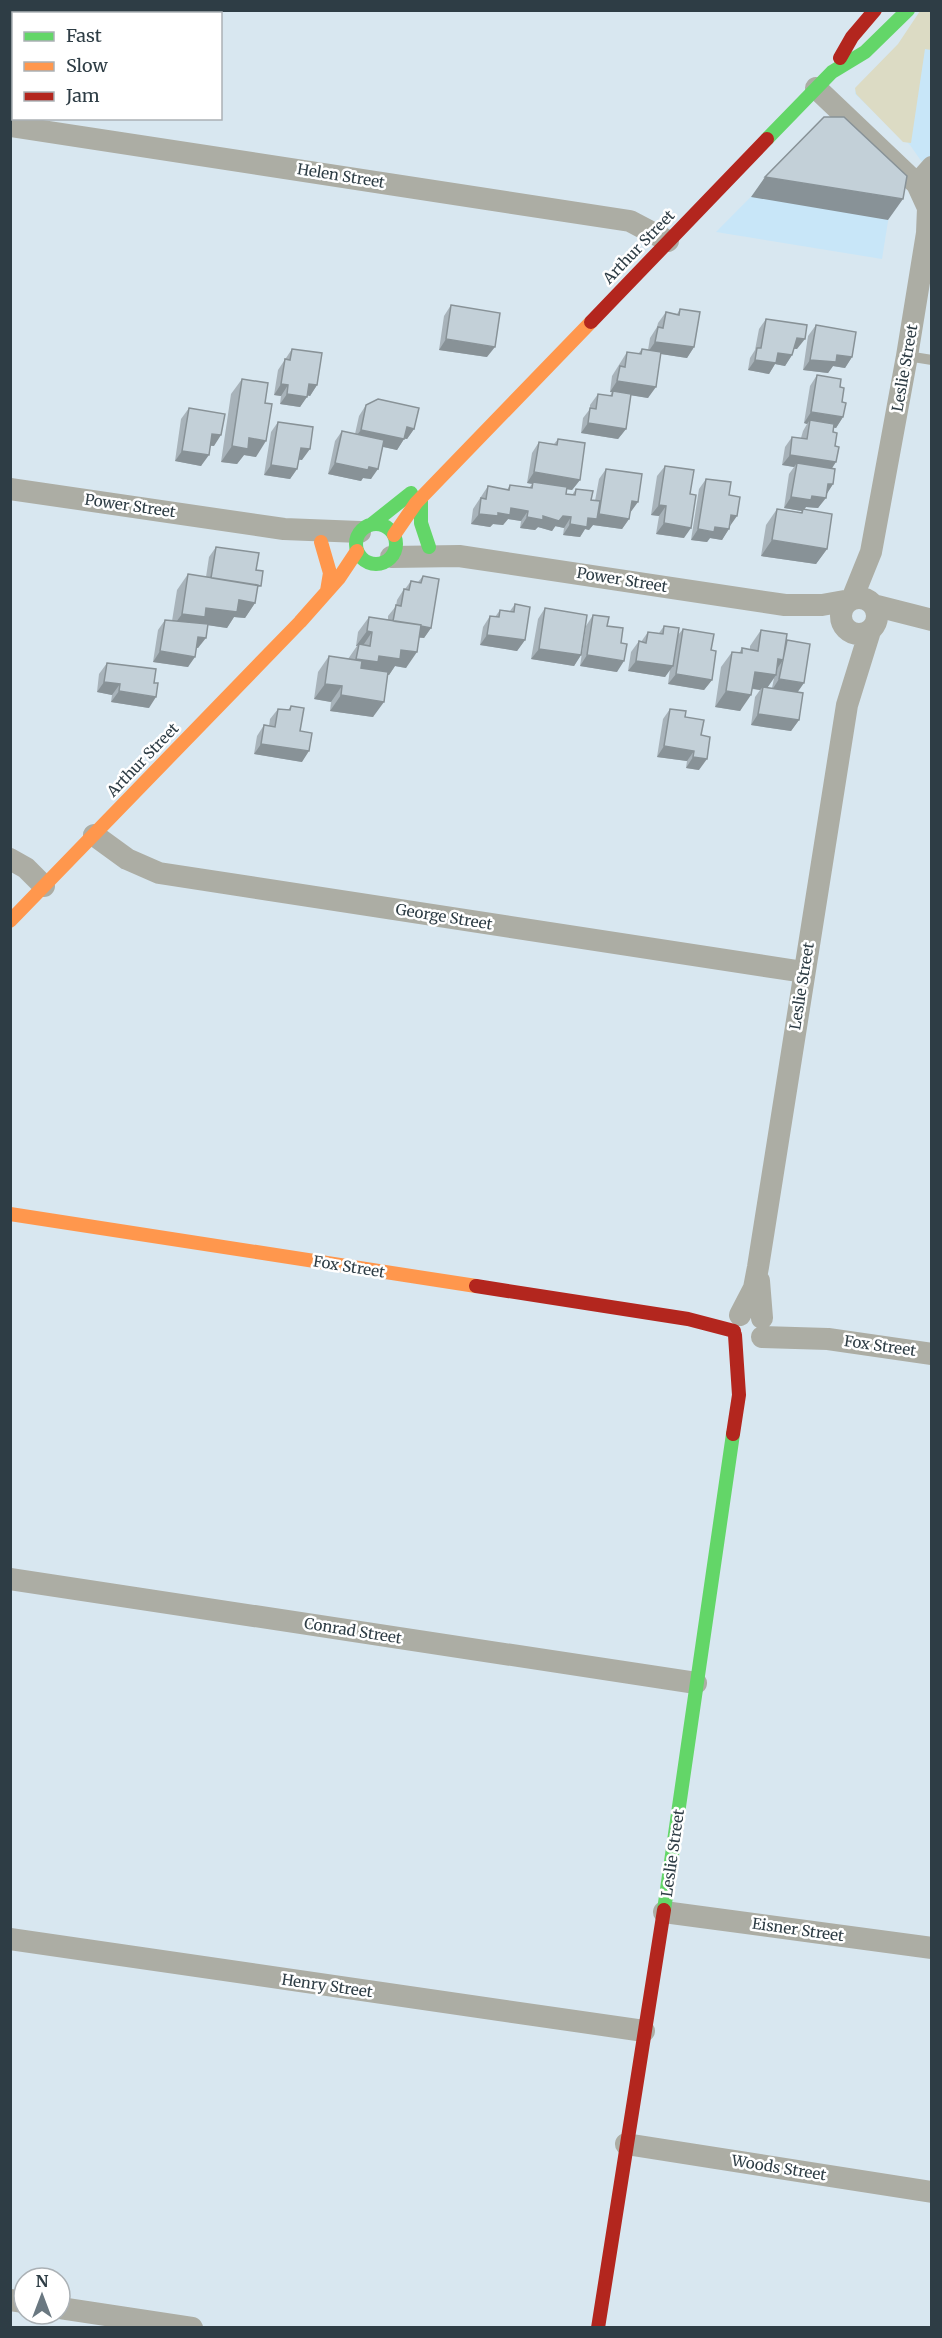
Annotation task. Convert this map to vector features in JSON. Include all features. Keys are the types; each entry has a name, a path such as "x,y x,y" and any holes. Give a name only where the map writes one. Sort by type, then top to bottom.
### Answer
{"street":[{"name":"Arthur Street","path":"832,72 852,37 876,10"},
{"name":"Arthur Street","path":"360,578 390,549 421,498 470,446 832,72 865,52 908,10"},
{"name":"Leslie Street","path":"816,88 924,176 928,221 908,356 862,602"},
{"name":"Helen Street","path":"10,126 619,219 641,225 668,241"},
{"name":"Arthur Street","path":"10,921 300,622 327,591 362,539 470,446"},
{"name":"Power Street","path":"10,489 362,539"},
{"path":"421,498 421,523 429,547"},
{"path":"385,526 390,549 366,561 362,539 385,526"},
{"name":"Power Street","path":"284,529 321,542 362,539"},
{"path":"321,542 330,573 327,591"},
{"name":"Power Street","path":"390,549 429,547 459,556"},
{"name":"Power Street","path":"390,549 459,556 785,605 862,602 930,620"},
{"name":"Arthur Street","path":"300,622 331,604 348,589"},
{"path":"862,602 877,615 871,630 854,634 844,627 841,615 862,602"},
{"name":"Power Street","path":"785,605 844,627"},
{"name":"Power Street","path":"871,630 883,625 930,620"},
{"name":"Leslie Street","path":"844,627 847,705"},
{"name":"Leslie Street","path":"601,2322 804,972 847,705 871,630"},
{"name":"George Street","path":"94,835 127,859 159,873 804,972"},
{"path":"10,859 26,868 44,886"},
{"name":"Fox Street","path":"10,1214 688,1319 932,1354"},
{"name":"Conrad Street","path":"10,1579 696,1683"},
{"name":"Eisner Street","path":"664,1912 932,1948"},
{"name":"Henry Street","path":"10,1939 644,2031"},
{"name":"Woods Street","path":"626,2144 932,2192"},
{"path":"72,2309 192,2328"}],"lane":[{"path":"908,356 932,360"}],"shaded area":[{"path":"931,41 931,175 910,145 855,94 856,88 899,44"},
{"path":"810,137 892,196 882,259 716,232"}],"green space":[{"path":"920,11 931,11 931,50 925,49 911,143 903,142 856,94 855,88 898,44"}],"building":[{"path":"824,117 844,117 907,176 903,199 765,177"},
{"path":"451,305 500,313 495,347 446,339"},
{"path":"680,309 700,312 694,347 655,342 658,327 663,328 666,312 679,315"},
{"path":"766,319 807,325 805,339 797,338 792,355 778,353 776,363 755,360 757,348 761,348"},
{"path":"816,325 856,332 852,357 837,355 836,362 810,360"},
{"path":"292,349 322,353 317,385 309,384 307,397 287,394 288,385 281,384 285,359 290,360"},
{"path":"642,349 661,352 656,387 617,381 620,366 625,367 627,352 641,354"},
{"path":"817,375 841,379 840,387 844,388 842,402 846,403 843,417 811,412"},
{"path":"242,379 268,383 265,403 272,404 266,441 249,438 248,449 232,446"},
{"path":"613,391 631,394 626,429 588,423 590,408 596,409 598,394 612,396"},
{"path":"378,399 419,408 414,429 407,427 404,439 361,430 366,405"},
{"path":"189,408 225,414 221,435 212,434 209,455 182,451"},
{"path":"810,420 834,424 833,432 837,433 835,446 839,447 836,462 790,455 792,437 807,439"},
{"path":"278,422 313,427 310,449 301,448 297,469 271,465"},
{"path":"342,431 384,440 378,469 369,467 368,470 335,463"},
{"path":"558,439 585,443 580,480 534,472 539,442 557,445"},
{"path":"797,463 835,469 833,484 828,484 826,498 812,496 811,500 791,497"},
{"path":"665,466 694,470 690,494 696,495 691,528 664,523 666,506 659,505"},
{"path":"606,469 642,474 638,502 632,501 629,519 599,514"},
{"path":"706,479 731,482 729,495 740,497 737,516 731,515 729,529 715,527 714,532 698,529"},
{"path":"533,482 567,487 566,494 575,495 576,489 593,491 591,500 600,501 597,519 588,518 587,527 570,524 571,517 563,516 559,521 543,516 543,520 527,517 528,511 511,508 510,515 479,514 481,498 486,499 488,486 509,490 510,485 532,488"},
{"path":"777,509 802,513 803,509 832,514 827,549 772,540"},
{"path":"216,547 259,553 256,570 263,571 261,586 211,578"},
{"path":"188,574 258,585 255,603 239,600 237,612 206,608 205,617 182,614"},
{"path":"423,576 439,579 431,628 393,621 396,605 401,606 404,589 409,590 411,581 421,583"},
{"path":"515,604 530,607 525,640 487,635 490,616 499,617 500,610 514,612"},
{"path":"545,608 587,615 581,655 539,649"},
{"path":"593,615 609,617 607,626 623,628 621,643 627,644 624,661 587,655"},
{"path":"369,617 421,625 417,652 401,650 400,659 379,656 378,662 356,659 359,644 370,646 372,632 367,631"},
{"path":"165,620 208,624 206,638 198,637 195,657 160,651"},
{"path":"664,626 679,628 673,666 636,661 639,641 646,643 648,632 663,634"},
{"path":"683,629 714,634 711,650 716,651 712,680 676,674"},
{"path":"761,630 787,634 783,660 778,659 776,675 755,672 751,695 726,691 732,652 742,653 742,648 758,651"},
{"path":"787,640 810,644 804,683 779,679"},
{"path":"329,656 362,661 361,668 388,672 384,702 341,695 342,686 325,684"},
{"path":"107,663 156,669 154,683 158,683 156,697 119,691 120,684 104,682"},
{"path":"763,687 803,693 799,720 758,714"},
{"path":"291,706 304,708 300,731 312,733 309,751 261,744 264,725 275,727 278,709 290,710"},
{"path":"670,709 686,711 685,717 704,720 701,735 710,737 707,759 693,757 694,751 664,746"}],"traffic: fast":[{"path":"767,139 832,72 865,52 908,10"},
{"path":"372,524 411,493"},
{"path":"421,498 421,523 429,547"},
{"path":"376,524 390,530 396,544 390,558 376,564 362,558 356,544 362,530 376,524"},
{"path":"664,1910 733,1434"}],"traffic: slow":[{"path":"394,535 416,503 591,322"},
{"path":"321,542 330,573 327,591"},
{"path":"10,921 300,622 339,578 357,551"},
{"path":"10,1214 476,1286"}],"traffic: jam":[{"path":"840,58 852,37 875,10"},
{"path":"591,322 767,139"},
{"path":"476,1286 688,1319 734,1331"},
{"path":"733,1434 739,1395 735,1335"},
{"path":"598,2328 664,1910"}]}
